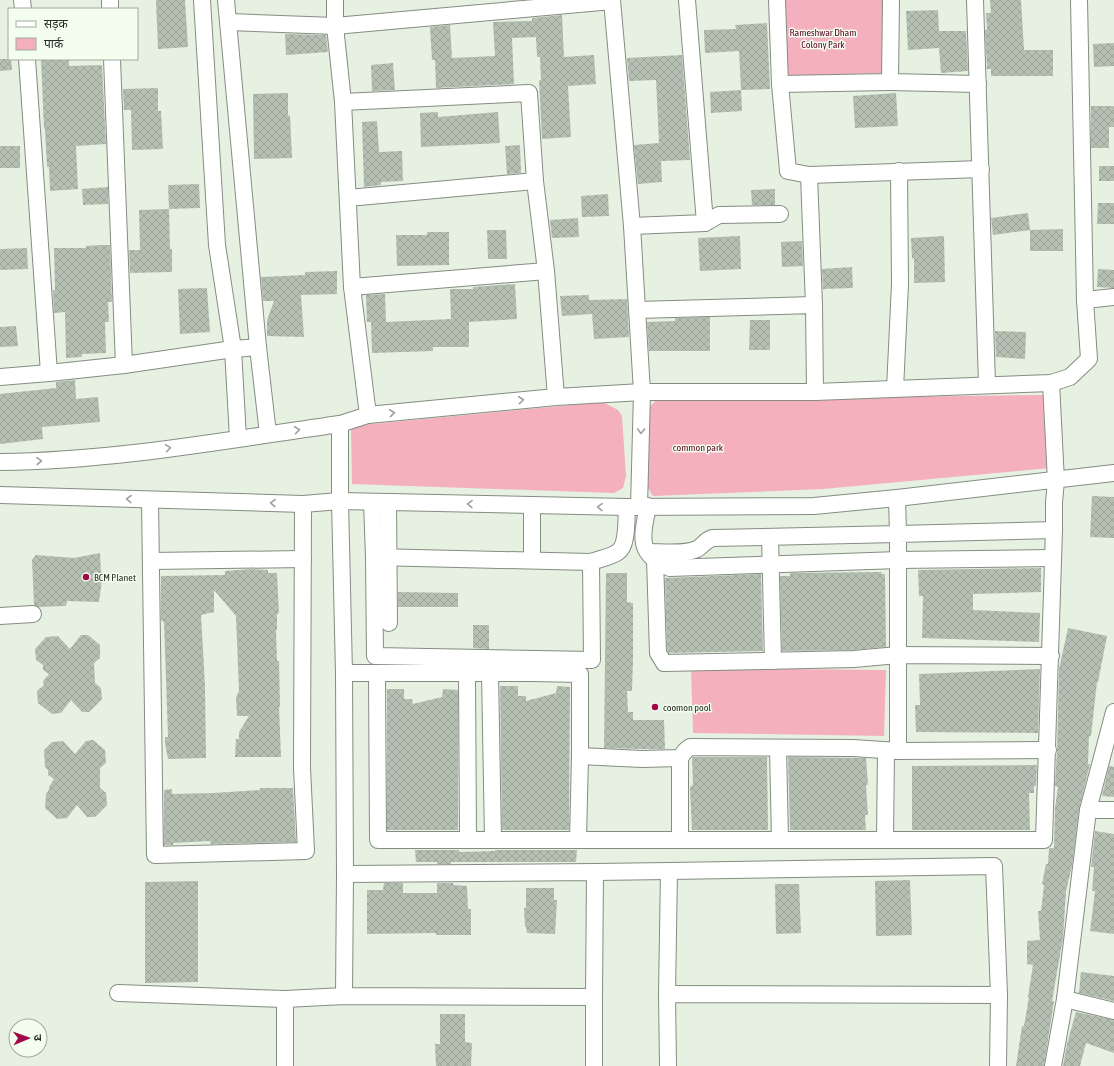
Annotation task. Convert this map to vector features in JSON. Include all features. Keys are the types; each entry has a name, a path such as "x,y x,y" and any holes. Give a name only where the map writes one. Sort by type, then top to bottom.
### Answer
{"street":[{"path":"202,0 217,245 233,349 238,438"},
{"path":"226,0 258,347 268,434"},
{"path":"334,0 343,102 352,287 368,415"},
{"path":"228,22 336,26 612,0 632,226 642,392 638,507 645,549 659,563 670,568 899,560 1053,558"},
{"path":"687,0 705,223"},
{"path":"776,0 780,84 788,171 809,175 981,169"},
{"path":"890,82 891,0"},
{"path":"975,0 987,385"},
{"path":"0,462 35,462 110,456 340,424 368,415 556,397 642,392 815,392 1051,383 1070,377 1089,359 1085,300 1079,0"},
{"path":"27,60 49,373"},
{"path":"112,60 124,365"},
{"path":"780,84 890,82 978,84"},
{"path":"343,102 529,93 535,181 546,271 556,397"},
{"path":"896,389 900,284 899,171"},
{"path":"809,175 814,305 815,392"},
{"path":"348,198 535,181"},
{"path":"632,226 705,223 719,215 780,214"},
{"path":"352,287 546,271"},
{"path":"1085,300 1114,297"},
{"path":"637,310 814,305"},
{"path":"0,377 124,365 233,349 258,347"},
{"path":"377,673 378,840 1044,840 1048,750 1054,502 1056,481 1051,383"},
{"path":"340,424 340,501 344,674 344,996"},
{"path":"0,495 303,504 340,501 638,507 814,506 1114,474"},
{"path":"885,840 898,656 899,560 897,498"},
{"path":"150,500 155,855 306,851 302,768 303,504"},
{"path":"372,502 381,557 389,623"},
{"path":"388,502 381,557 375,656 592,660 591,562"},
{"path":"532,505 532,560"},
{"path":"381,557 591,562 617,552 623,547 638,507"},
{"path":"652,556 687,552 698,549 706,540 712,538 1054,530"},
{"path":"770,537 773,661"},
{"path":"652,556 658,653 664,663 854,659 898,656 1050,656"},
{"path":"151,561 303,559"},
{"path":"0,616 33,614"},
{"path":"467,673 468,840"},
{"path":"490,673 493,840"},
{"path":"344,674 580,674 578,840"},
{"path":"1053,1066 1065,999 1088,810 1114,715"},
{"path":"680,840 680,758 690,747 853,748 892,751 1048,750"},
{"path":"778,748 780,840"},
{"path":"580,756 642,759 680,758"},
{"path":"1088,810 1114,810"},
{"path":"345,874 994,866 999,995 998,1066"},
{"path":"668,1066 667,994 669,871"},
{"path":"594,1066 595,872"},
{"path":"118,993 285,999 344,996 594,997"},
{"path":"667,994 999,995"},
{"path":"285,999 285,1066"},
{"path":"1065,999 1114,1011"}],"green space":[{"name":"Rameshwar Dham Colony Park","path":"783,0 884,0 884,73 787,76"},
{"name":"common park","path":"1044,395 1051,468 823,489 653,496 646,485 647,410 656,400"},
{"path":"603,402 618,410 622,416 626,476 623,488 614,493 352,484 351,426"},
{"path":"691,668 886,670 884,736 693,733"}],"building":[{"path":"156,0 185,0 188,47 158,49"},
{"path":"990,0 1021,0 1024,50 1053,50 1053,76 991,76 991,69 987,69 985,30 987,30 986,13 991,13"},
{"path":"938,10 939,31 966,31 968,71 941,73 939,48 908,50 906,11"},
{"path":"562,15 564,57 594,55 596,84 568,86 571,137 542,139 539,80 541,80 540,57 537,57 536,37 512,38 514,84 436,88 435,60 432,60 430,27 450,25 452,58 495,56 493,22 532,21 532,18"},
{"path":"767,23 770,89 741,90 739,51 705,53 704,30 736,29 735,25"},
{"path":"285,34 326,35 328,52 286,55"},
{"path":"1114,43 1114,66 1094,67 1093,44"},
{"path":"682,55 690,160 661,161 662,182 638,184 634,145 659,143 656,80 629,81 627,58"},
{"path":"0,59 11,60 12,70 0,71"},
{"path":"41,60 69,60 69,66 102,65 106,144 76,146 78,189 50,191 49,167 47,167"},
{"path":"393,63 395,90 372,91 371,65"},
{"path":"158,88 158,111 161,111 163,149 132,150 131,110 124,110 123,89"},
{"path":"741,90 742,111 711,113 710,92"},
{"path":"288,93 288,116 290,115 292,158 254,159 253,94"},
{"path":"896,93 898,126 855,128 853,96"},
{"path":"1091,106 1114,106 1114,127 1109,127 1109,148 1091,148"},
{"path":"438,112 438,117 498,112 500,143 421,147 420,113"},
{"path":"377,121 379,152 402,151 403,181 381,182 381,185 364,187 362,122"},
{"path":"520,145 521,173 507,174 505,146"},
{"path":"0,146 20,146 20,168 0,168"},
{"path":"1099,166 1114,166 1114,181 1099,181"},
{"path":"199,184 200,208 169,209 168,185"},
{"path":"108,187 108,204 83,205 82,189"},
{"path":"775,189 775,205 752,205 751,190"},
{"path":"608,194 609,216 582,217 581,196"},
{"path":"1098,203 1114,203 1114,224 1097,224"},
{"path":"169,209 172,272 130,273 129,250 140,250 139,210"},
{"path":"1028,213 1030,230 993,235 991,218"},
{"path":"578,218 579,237 552,238 550,220"},
{"path":"1063,229 1063,251 1030,251 1030,230"},
{"path":"487,230 506,230 507,259 488,259"},
{"path":"427,232 449,232 449,265 397,266 396,235 427,235"},
{"path":"740,236 741,269 700,271 698,238"},
{"path":"944,236 945,282 914,283 914,258 912,259 911,238"},
{"path":"802,241 803,266 782,267 781,242"},
{"path":"110,245 112,302 108,302 109,322 105,322 106,353 82,354 82,357 66,358 65,312 54,313 54,248 86,248 86,246"},
{"path":"27,248 28,269 0,270 0,249"},
{"path":"852,267 853,288 823,289 822,269"},
{"path":"1098,269 1114,270 1114,288 1097,287"},
{"path":"337,271 337,294 301,295 304,337 267,336 267,320 274,301 263,301 261,277 305,275 305,272"},
{"path":"515,284 517,319 469,322 469,347 433,347 433,351 372,353 371,322 367,322 366,295 385,294 386,322 451,319 450,289 473,289 473,287"},
{"path":"207,288 210,332 180,334 178,289"},
{"path":"589,295 589,300 627,299 629,337 594,339 592,314 562,316 560,296"},
{"path":"710,317 710,351 649,351 647,322 675,321 675,318"},
{"path":"750,320 770,320 770,350 749,350"},
{"path":"16,326 18,346 0,347 0,327"},
{"path":"995,331 1026,332 1025,359 996,357"},
{"path":"75,380 76,399 98,397 100,422 42,427 43,439 0,444 0,394 56,388 56,382"},
{"path":"1092,496 1114,497 1114,538 1090,537"},
{"path":"100,553 101,572 103,572 99,602 67,601 66,606 39,607 34,605 32,560 36,555 74,558"},
{"path":"1041,568 1041,592 973,594 973,610 1040,613 1039,642 922,638 923,596 919,596 918,570"},
{"path":"251,569 268,570 268,573 277,573 279,613 277,614 276,630 277,661 279,661 281,757 235,757 236,739 239,739 239,732 249,716 237,716 236,697 239,691 236,616 214,590 214,612 201,615 205,686 206,758 168,759 165,743 165,737 168,737 164,622 161,620 161,576 225,575 225,571"},
{"path":"882,572 881,574 885,574 886,647 853,650 782,651 780,576 790,576 790,573"},
{"path":"606,573 627,573 627,602 633,603 632,691 627,691 628,712 633,712 633,720 664,720 665,749 604,748"},
{"path":"761,574 763,651 669,653 667,650 665,578"},
{"path":"398,592 458,593 458,607 398,607"},
{"path":"473,625 489,625 489,649 473,648"},
{"path":"1068,628 1107,636 1097,682 1091,736 1089,736 1088,764 1090,764 1079,809 1072,866 1066,891 1063,938 1052,1001 1054,1001 1044,1066 1016,1066 1022,1026 1024,1026 1029,997 1033,965 1027,964 1027,941 1040,940 1038,911 1041,911 1044,885 1042,884 1046,864 1048,864 1049,848 1054,848 1055,808 1058,787 1055,786 1059,669"},
{"path":"81,635 88,635 100,645 100,658 94,663 95,683 101,688 102,699 89,712 82,712 71,700 61,713 52,714 38,703 37,691 44,685 43,681 49,674 43,670 43,665 36,660 35,649 46,637 58,636 70,649"},
{"path":"1040,669 1038,733 916,732 915,705 920,705 919,674"},
{"path":"500,686 518,686 518,696 526,696 526,701 556,693 557,686 570,687 569,830 502,830"},
{"path":"387,689 404,689 404,699 412,699 413,704 442,697 443,689 458,690 458,830 387,830"},
{"path":"93,740 105,750 106,763 100,768 100,788 106,793 107,805 95,817 87,817 77,805 67,818 57,819 45,808 46,794 54,779 48,775 48,770 45,767 44,750 52,742 63,741 75,754 86,741"},
{"path":"693,757 767,757 768,830 692,830 690,788 693,784"},
{"path":"788,757 866,758 868,815 865,815 866,830 790,830"},
{"path":"1037,765 1036,786 1034,786 1034,793 1029,793 1030,830 912,830 912,766"},
{"path":"1109,766 1114,767 1114,797 1102,796"},
{"path":"260,788 293,788 296,842 211,844 210,841 173,843 173,845 164,845 164,790 172,789 172,794 260,790"},
{"path":"1095,831 1114,834 1114,934 1090,931 1095,891 1092,891 1094,867 1091,867"},
{"path":"415,850 459,850 459,852 495,850 577,850 576,862 451,862 451,864 437,864 437,862 416,862"},
{"path":"910,880 912,935 876,936 875,881"},
{"path":"198,881 198,982 145,983 145,882"},
{"path":"384,883 403,883 403,893 437,893 437,883 453,883 453,885 467,886 468,909 471,909 471,935 436,935 436,933 367,934 367,890 383,890"},
{"path":"775,884 799,884 801,933 776,934"},
{"path":"526,888 554,888 554,900 557,900 555,934 527,933 524,908 526,908"},
{"path":"1081,972 1114,976 1114,1001 1079,993"},
{"path":"1076,1012 1114,1020 1114,1053 1086,1043 1080,1066 1063,1066 1067,1044"},
{"path":"440,1014 465,1014 465,1042 472,1043 471,1066 436,1066 435,1044 440,1044"}],"place":[{"name":"BCM Planet","path":"86,577"},
{"name":"coomon pool","path":"655,707"}]}
